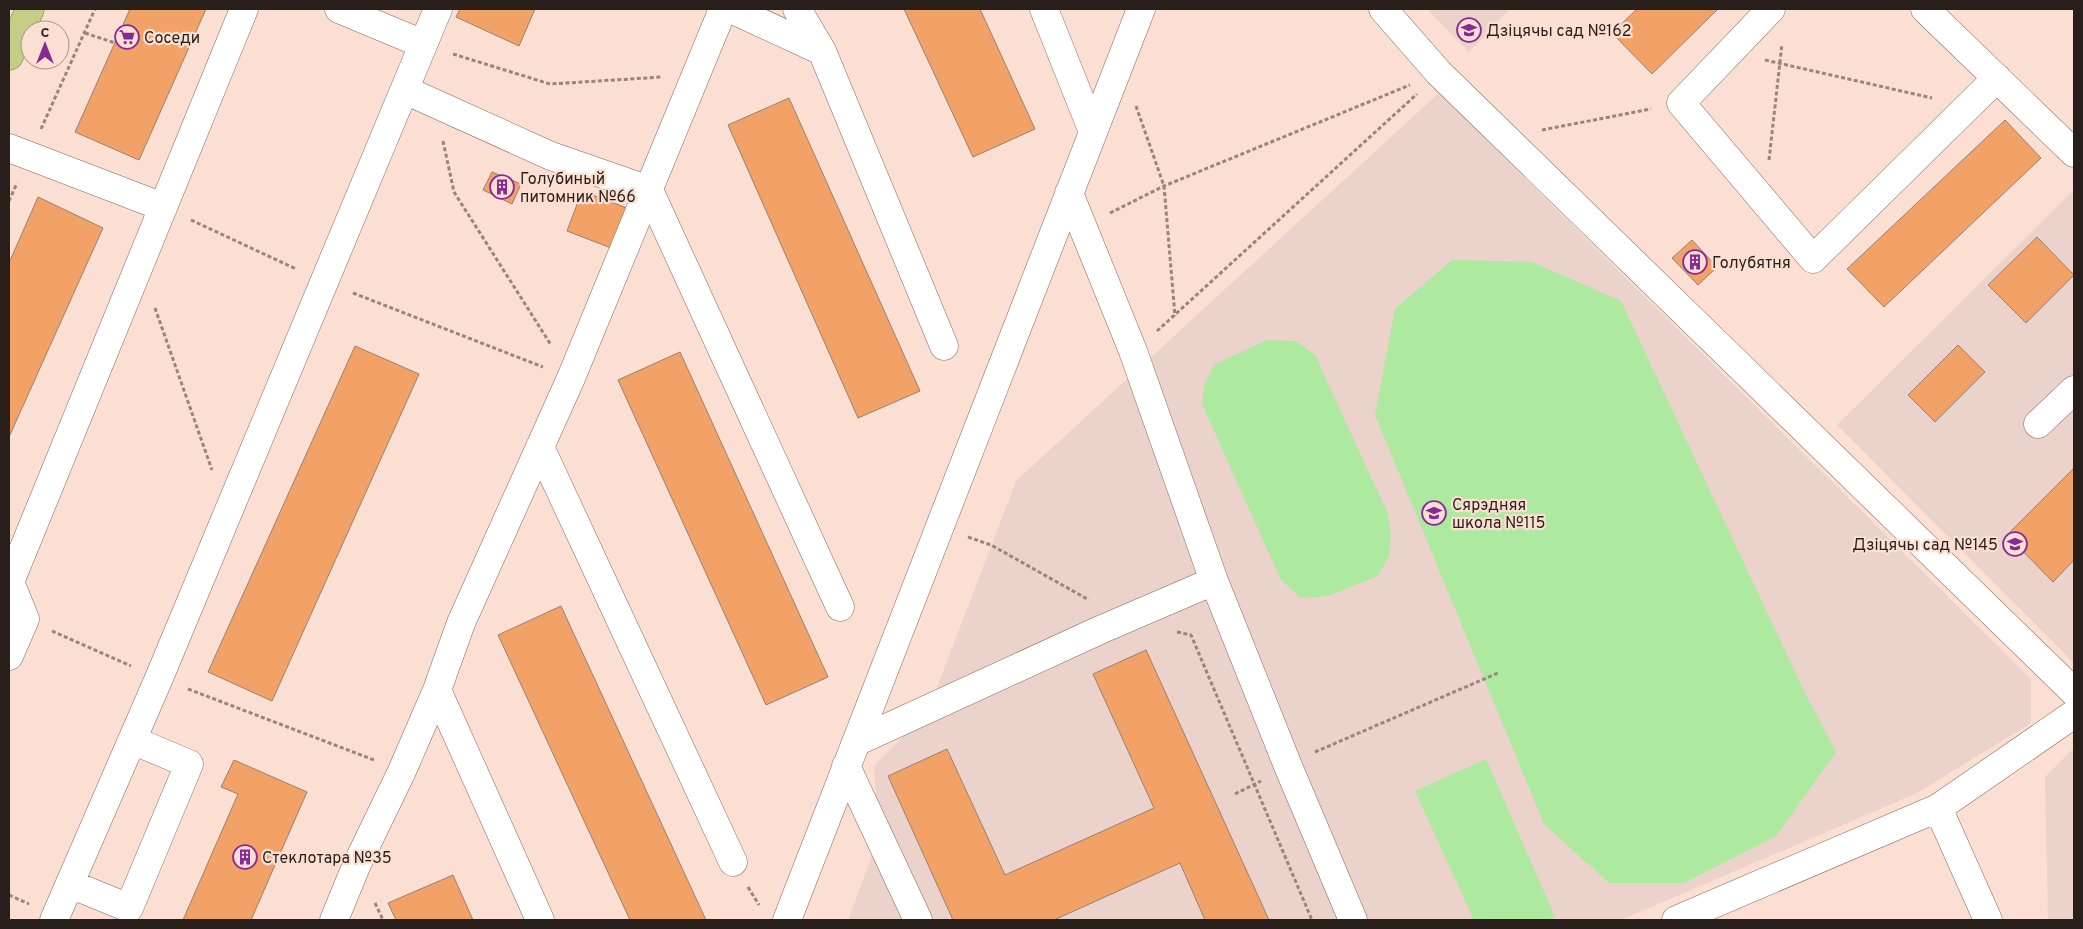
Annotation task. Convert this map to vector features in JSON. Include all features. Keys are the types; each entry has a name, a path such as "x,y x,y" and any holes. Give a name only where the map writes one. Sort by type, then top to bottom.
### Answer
{"main road":[{"path":"9,56 30,9"}],"street":[{"path":"9,656 17,615 10,582 244,9"},
{"path":"338,9 423,44"},
{"path":"54,920 159,678 224,517 438,9"},
{"path":"334,920 357,864 402,771 437,690 461,623 571,378 698,75 723,9"},
{"path":"731,9 822,51"},
{"path":"797,9 822,51 944,346"},
{"path":"1044,9 1093,132"},
{"path":"775,916 851,754 1141,9"},
{"path":"1383,9 1439,73 2074,692"},
{"path":"1771,9 1681,103 1813,259 1997,78"},
{"path":"1925,9 2074,153"},
{"path":"405,90 551,156 649,190 840,607"},
{"path":"19,152 164,207"},
{"path":"1069,193 1133,351 1214,581 1288,766 1353,920"},
{"path":"2038,424 2074,390"},
{"path":"540,447 732,862"},
{"path":"851,754 1109,626 1214,581"},
{"path":"437,690 540,920"},
{"path":"1676,920 1938,808 2074,714"},
{"path":"70,884 129,908 189,764 132,740"},
{"path":"851,754 918,920"},
{"path":"1938,808 1988,920"}],"path":[{"path":"9,201 19,152 85,33 95,9"},
{"path":"85,33 115,43"},
{"path":"1764,201 1783,36"},
{"path":"423,44 550,84 698,75"},
{"path":"1730,51 1968,107"},
{"path":"1121,60 1164,186 1175,316"},
{"path":"1083,227 1164,186 1439,73"},
{"path":"1133,351 1175,316 1439,73"},
{"path":"434,103 454,192 571,378"},
{"path":"1504,137 1681,103"},
{"path":"164,207 323,282 571,378"},
{"path":"154,304 161,330 209,458 224,517"},
{"path":"940,526 991,545 1099,606 1109,626"},
{"path":"17,615 159,678 402,771"},
{"path":"1172,631 1191,635 1312,920"},
{"path":"1311,754 1498,673"},
{"path":"1235,794 1255,785"},
{"path":"732,862 775,916"}],"shaded area":[{"name":"Дзіцячы сад №162","path":"1427,9 1510,9 1469,52"},
{"name":"Сярэдняя школа №115","path":"1439,93 2031,679 2031,723 1917,793 1621,920 848,920 879,837 874,766 928,711 1016,481"},
{"name":"Дзіцячы сад №145","path":"2074,190 2074,663 1837,425"},
{"path":"2074,748 2074,920 2048,920 2045,777"}],"green space":[{"path":"1452,260 1532,262 1621,301 1803,689 1836,752 1776,836 1684,883 1609,883 1544,824 1375,415 1395,309"},
{"path":"1267,340 1295,341 1315,355 1388,514 1391,536 1389,556 1378,576 1328,596 1301,598 1281,580 1202,404 1204,386 1214,365"},
{"path":"1486,759 1555,917 1547,920 1474,920 1415,791"}],"building":[{"path":"130,9 206,9 139,160 75,132"},
{"path":"460,9 535,9 519,46 456,17"},
{"path":"904,9 980,9 1035,129 973,157"},
{"path":"1637,9 1718,9 1652,74 1612,33"},
{"path":"789,98 920,391 858,418 728,125"},
{"path":"2005,120 2041,158 1884,307 1847,269"},
{"name":"Голубиный питомник №66","path":"492,172 521,184 512,204 483,190"},
{"path":"582,191 627,208 611,248 567,231"},
{"path":"38,197 103,228 9,437 9,263"},
{"path":"2037,237 2074,275 2026,323 1988,285"},
{"name":"Голубятня","path":"1692,240 1717,267 1698,285 1672,258"},
{"path":"1958,345 1985,372 1935,422 1908,395"},
{"path":"355,346 419,374 272,701 208,672"},
{"path":"680,352 828,677 766,705 618,380"},
{"path":"2074,468 2074,560 2053,582 2007,535"},
{"path":"561,606 706,920 630,920 498,635"},
{"path":"1146,650 1269,920 1205,920 1180,863 1054,920 953,920 888,776 947,749 1005,875 1154,808 1093,674"},
{"name":"Стеклотара №35","path":"234,760 307,792 251,920 183,920 238,794 221,787"},
{"path":"453,875 473,920 396,920 388,903"}],"place":[{"name":"Дзіцячы сад №162","path":"1469,30"},
{"name":"Соседи","path":"127,37"},
{"name":"Голубиный питомник №66","path":"502,187"},
{"name":"Голубятня","path":"1695,262"},
{"name":"Сярэдняя школа №115","path":"1434,513"},
{"name":"Дзіцячы сад №145","path":"2015,544"},
{"name":"Стеклотара №35","path":"245,857"}]}
